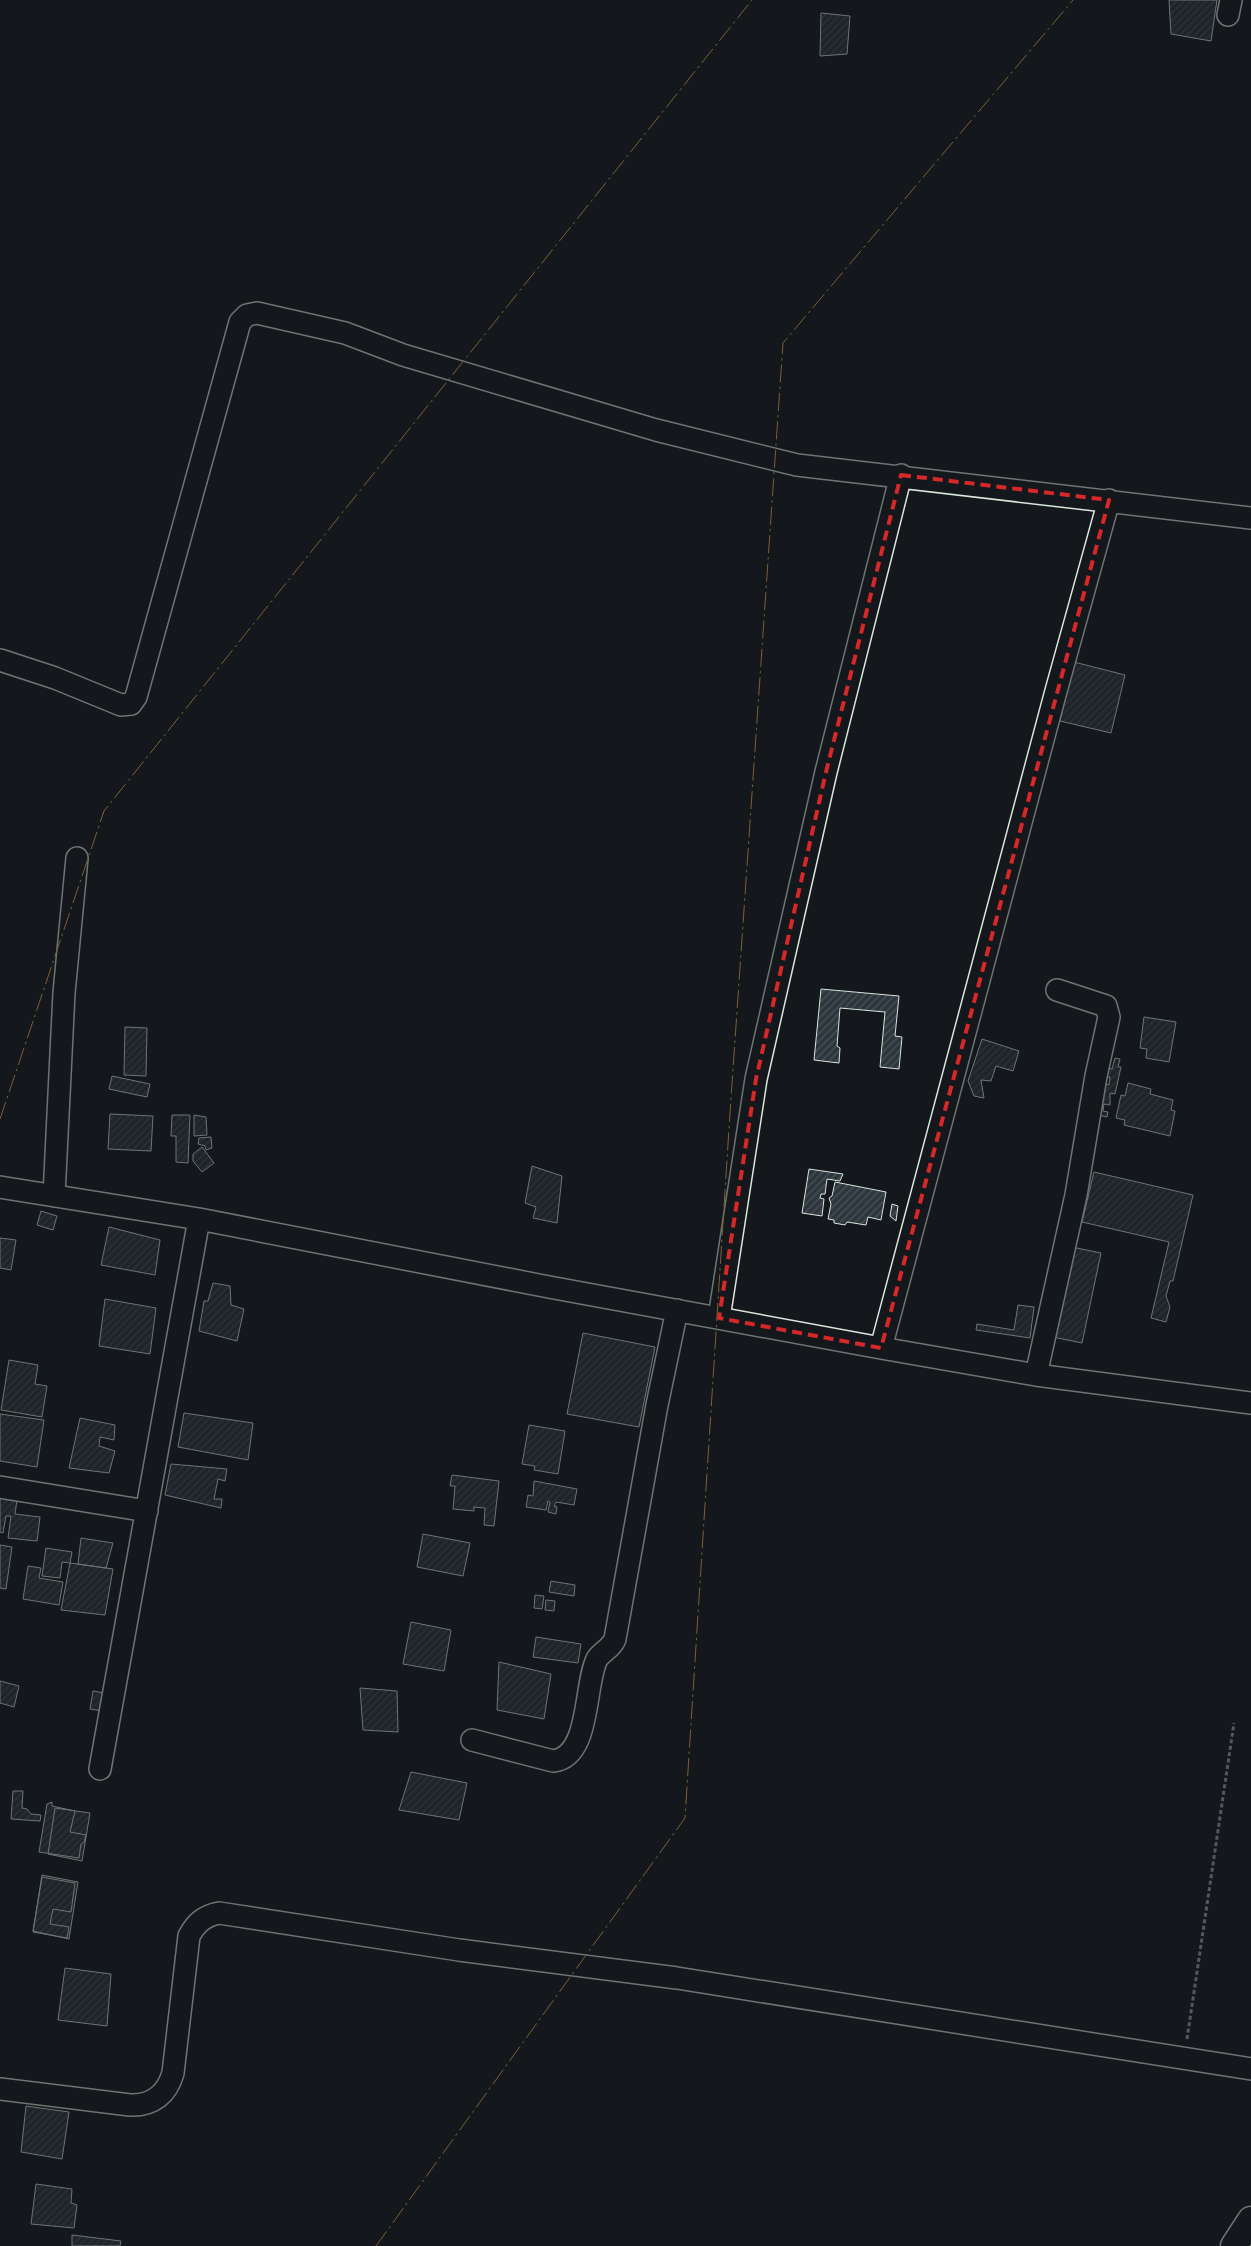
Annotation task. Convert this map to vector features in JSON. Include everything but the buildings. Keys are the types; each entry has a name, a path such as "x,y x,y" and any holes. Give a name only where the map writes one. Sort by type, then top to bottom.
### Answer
{"main road":[{"path":"1234,2246 1251,2220"}],"street":[{"path":"0,660 54,678 121,705 131,704 136,698 240,322 247,314 269,315 345,333 402,355 656,430 788,462 1251,518"},
{"path":"719,1318 756,1079 826,772 901,476"},
{"path":"881,1348 1056,691 1109,500"},
{"path":"54,1196 64,993 77,858"},
{"path":"1036,1375 1076,1195 1096,1076 1109,1017 1106,1006 1056,990"},
{"path":"0,1187 199,1219 719,1318 1036,1375 1251,1403"},
{"path":"100,1769 199,1219"},
{"path":"472,1740 552,1761 560,1760 569,1754 574,1745 584,1720 597,1659 612,1646 615,1639 657,1405 677,1310"},
{"path":"0,1487 147,1511"},
{"path":"0,2090 138,2105 145,2104 159,2097 171,2082 173,2073 189,1936 198,1922 219,1913 450,1948 677,1978 1184,2060 1251,2069"}],"path":[{"path":"1184,2060 1234,1723"}],"highlighted area":[{"path":"901,475 1109,500 881,1348 719,1318 756,1079 826,772"}],"power":[{"path":"0,1119 104,811 752,0"},
{"path":"376,2246 685,1818 730,1113 783,343 1073,0"}]}
